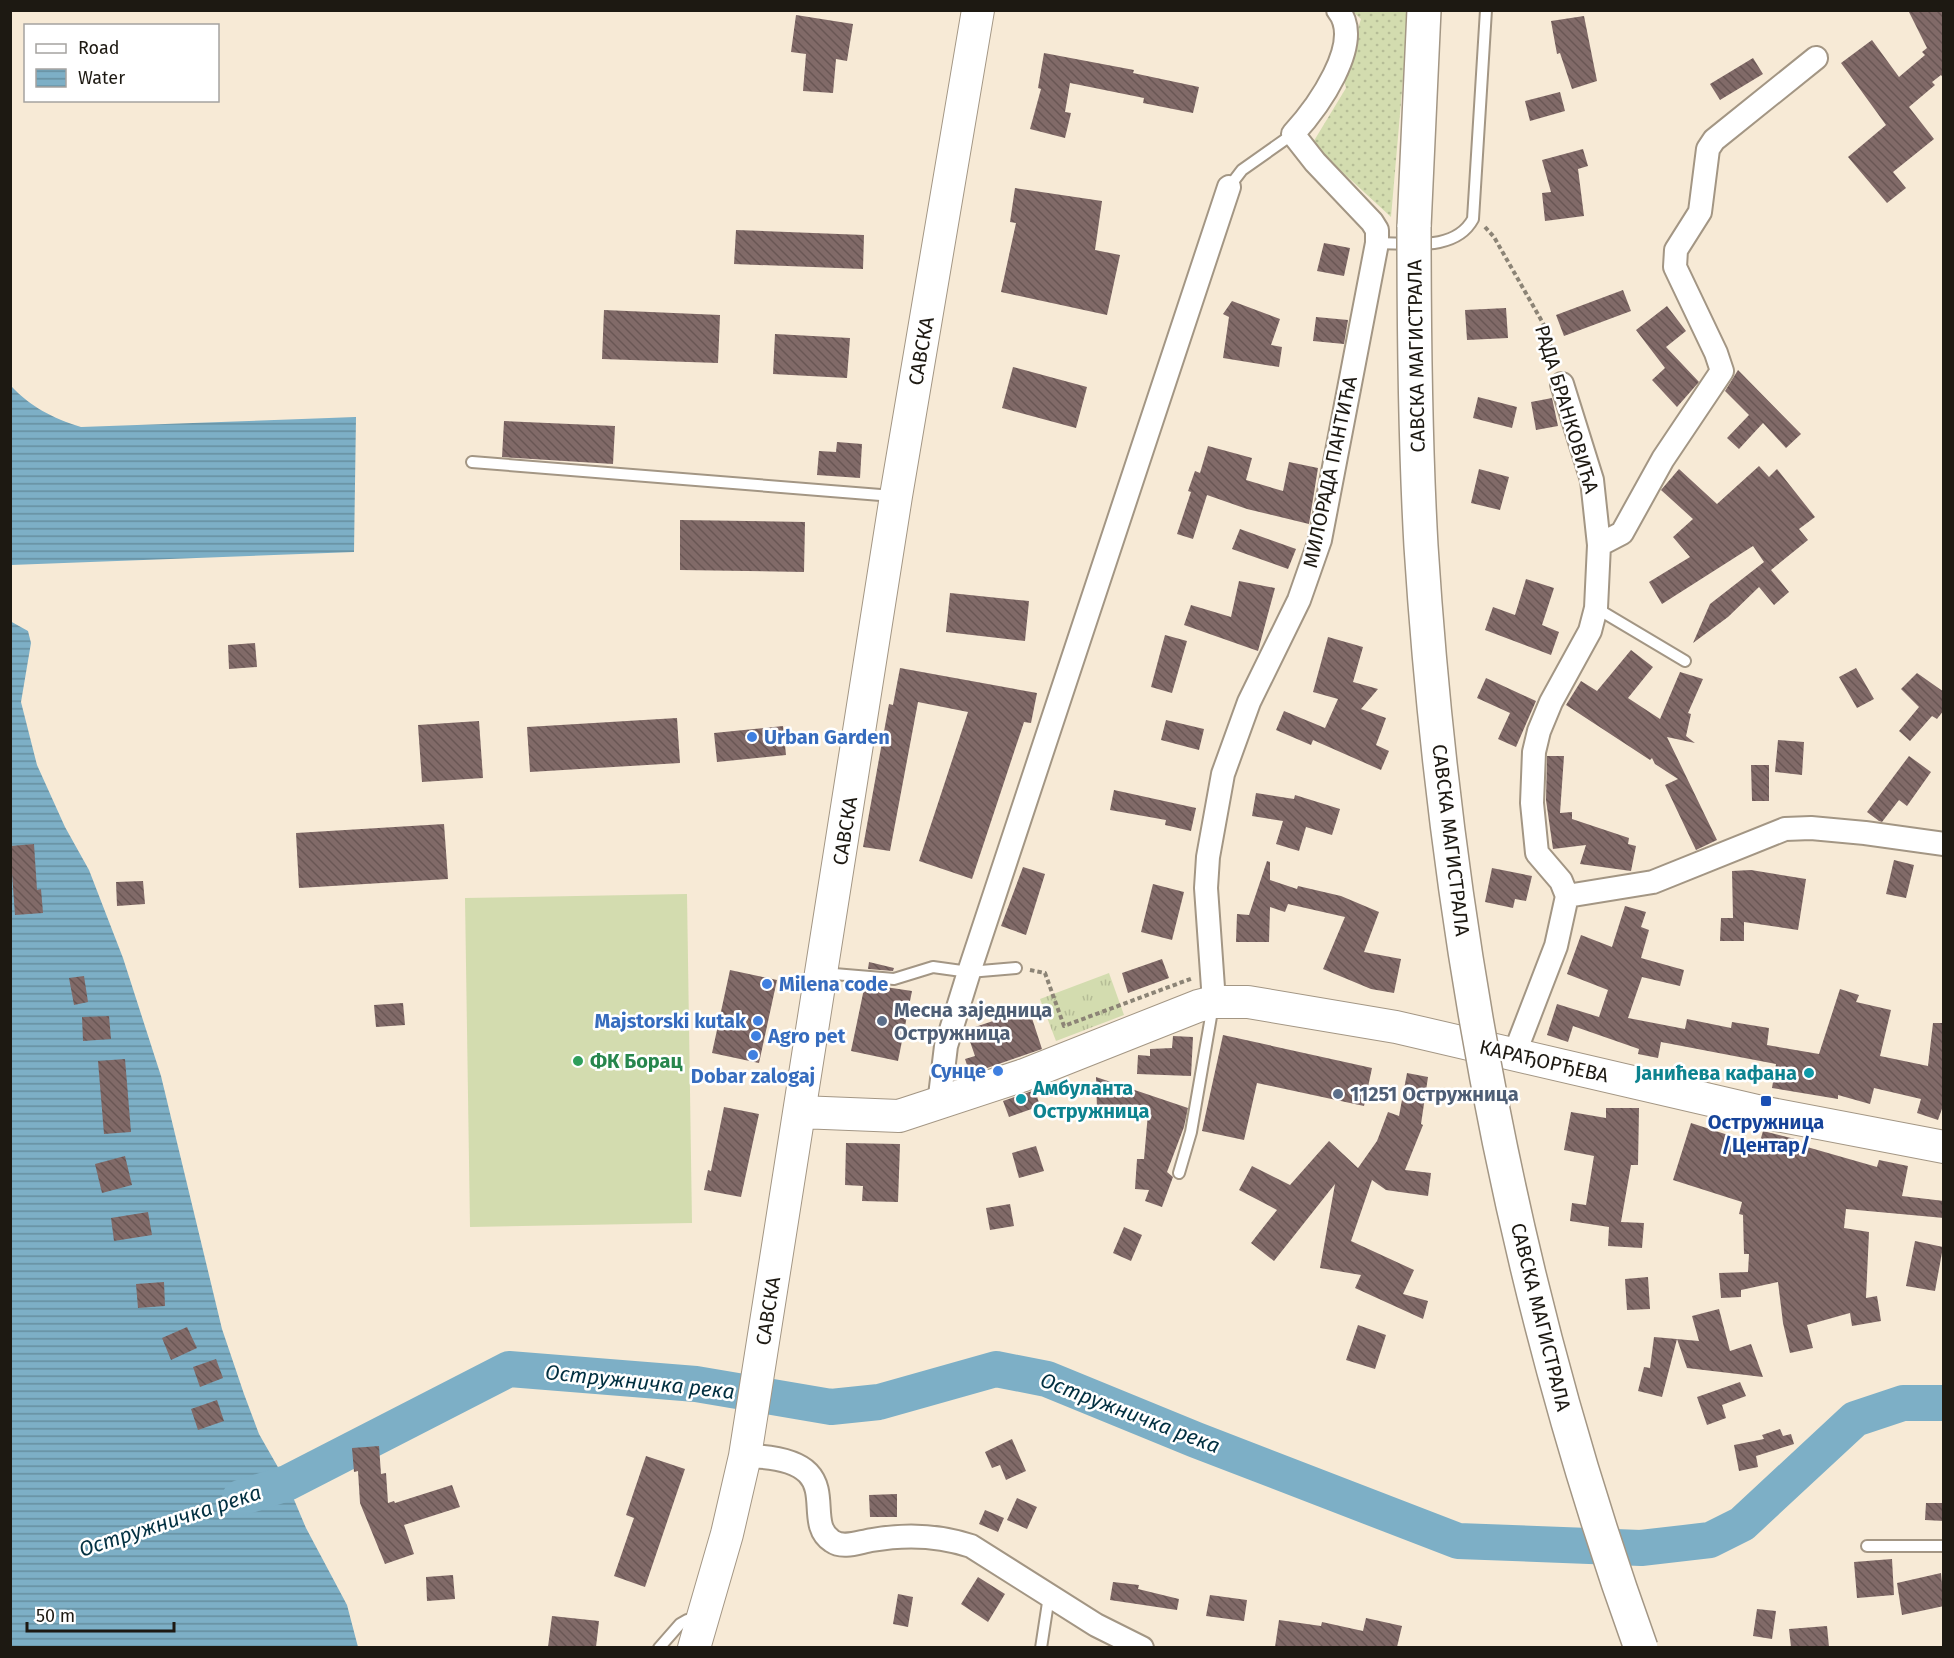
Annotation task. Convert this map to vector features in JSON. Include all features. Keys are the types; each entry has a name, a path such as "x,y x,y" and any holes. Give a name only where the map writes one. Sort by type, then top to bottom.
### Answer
{"main road":[{"name":"САВСКА МАГИСТРАЛА","path":"1424,10 1413,227 1414,380 1421,544 1431,677 1463,935 1506,1172 1534,1295 1578,1457 1609,1558 1641,1647"}],"street":[{"name":"САВСКА","path":"698,1636 727,1534 745,1456 896,496 978,10"},
{"path":"1338,10 1347,26 1342,54 1323,94 1293,134 1329,177 1372,222 1377,230 1377,243"},
{"path":"1599,545 1622,533 1663,459 1722,371 1716,353 1675,267 1678,245 1700,212 1708,148 1714,140 1816,58"},
{"path":"939,1104 946,1046 969,972 1229,187"},
{"name":"МИЛОРАДА ПАНТИЋА","path":"1213,990 1206,888 1208,857 1223,774 1249,702 1299,600 1320,540 1377,243"},
{"name":"РАДА БРАНКОВИЋА","path":"1562,384 1592,480 1599,545 1596,608 1590,631 1551,702 1539,731 1534,752 1532,803 1537,853 1561,881 1567,896"},
{"path":"1514,1055 1556,946 1567,896 1653,882 1785,829 1811,828 1865,833 1944,844"},
{"name":"КАРАЂОРЂЕВА","path":"800,1112 900,1116 1024,1075 1166,1017 1213,990 1248,1002 1327,1015 1766,1113 1944,1147"},
{"path":"745,1456 781,1460 811,1475 819,1494 824,1532 830,1541 839,1545 895,1536 949,1539 971,1546 1096,1625 1142,1647"}],"lane":[{"path":"1377,243 1444,242 1457,236 1468,227 1473,219 1486,10"},
{"path":"1229,187 1242,170 1293,134"},
{"path":"472,462 896,496"},
{"path":"1596,608 1684,661"},
{"path":"822,973 894,979 933,967 969,972 1016,968"},
{"path":"1179,1173 1191,1132 1213,990"},
{"path":"1867,1546 1944,1546"},
{"path":"1041,1647 1049,1596"},
{"path":"660,1647 680,1624 687,1620 698,1636"}],"path":[{"name":"РАДА БРАНКОВИЋА","path":"1473,219 1494,237 1536,309 1562,384"},
{"path":"1016,968 1044,973 1064,1026 1192,977 1213,990"}],"green space":[{"path":"1352,11 1409,11 1391,217 1312,144 1346,88 1343,77 1361,19"},
{"name":"ФК Борац","path":"687,894 692,1223 470,1227 465,898"},
{"path":"1109,973 1124,1015 1056,1041 1040,999"}],"water":[{"path":"11,386 43,411 81,427 356,417 354,552 11,565"},
{"path":"10,621 28,631 31,643 21,702 37,765 65,827 89,870 123,958 161,1076 222,1329 244,1394 259,1434 287,1483 306,1528 347,1605 358,1647 11,1647"}],"building":[{"path":"1908,10 1944,10 1944,79 1941,75 1932,82 1935,85 1909,107 1934,139 1893,172 1906,188 1887,203 1848,157 1886,125 1841,63 1872,40 1899,77 1925,55 1922,52 1927,48"},
{"path":"796,15 853,24 847,61 836,59 833,93 803,91 806,54 791,52"},
{"path":"1584,16 1597,81 1572,89 1560,53 1557,54 1551,21"},
{"path":"1044,53 1134,70 1133,73 1199,87 1193,113 1143,103 1144,98 1070,83 1065,112 1071,113 1065,138 1030,129 1041,89 1038,88"},
{"path":"1753,58 1763,74 1720,100 1710,84"},
{"path":"1560,92 1565,111 1530,121 1525,101"},
{"path":"1583,149 1588,166 1578,169 1584,216 1545,221 1542,193 1551,192 1542,160"},
{"path":"1015,188 1102,201 1095,250 1120,255 1107,315 1001,292 1016,223 1010,222"},
{"path":"736,230 864,235 863,269 734,264"},
{"path":"1324,243 1350,248 1344,276 1317,271"},
{"path":"1623,290 1631,311 1564,336 1556,315"},
{"path":"1232,301 1280,319 1271,345 1282,347 1279,367 1223,358 1229,317 1223,314"},
{"path":"1667,306 1686,331 1666,347 1699,382 1677,407 1652,380 1665,368 1636,330"},
{"path":"1506,308 1508,338 1467,340 1465,310"},
{"path":"604,310 720,315 718,363 602,359"},
{"path":"1316,317 1348,320 1344,344 1313,341"},
{"path":"775,334 850,338 847,378 773,374"},
{"path":"1013,367 1087,387 1076,428 1002,408"},
{"path":"1738,370 1801,434 1786,448 1763,423 1739,449 1727,438 1749,415 1725,391"},
{"path":"1478,397 1517,407 1512,428 1473,418"},
{"path":"1552,398 1558,426 1536,430 1531,402"},
{"path":"504,421 615,426 613,464 502,457"},
{"path":"837,442 862,444 860,478 817,475 819,451 836,452"},
{"path":"1208,446 1252,458 1246,480 1283,491 1289,462 1318,468 1309,524 1247,509 1207,495 1193,539 1177,534 1191,492 1188,491 1195,471 1200,473"},
{"path":"1759,466 1769,477 1777,469 1815,517 1799,529 1808,540 1771,570 1789,592 1774,605 1759,587 1728,617 1693,643 1710,604 1764,562 1753,546 1662,604 1649,582 1690,557 1673,537 1693,519 1661,490 1679,469 1717,504"},
{"path":"1479,469 1509,477 1500,510 1471,503"},
{"path":"680,520 805,522 804,572 680,570"},
{"path":"1240,529 1296,549 1288,569 1232,549"},
{"path":"1526,579 1554,588 1542,625 1559,632 1551,655 1485,630 1493,607 1515,615"},
{"path":"1239,581 1275,588 1258,651 1184,625 1191,605 1231,617"},
{"path":"950,593 1029,601 1025,641 946,632"},
{"path":"1165,635 1187,641 1172,693 1151,687"},
{"path":"1328,637 1363,647 1353,682 1378,689 1361,709 1386,718 1376,745 1389,751 1381,770 1313,740 1311,745 1276,730 1284,711 1325,728 1338,699 1313,692"},
{"path":"255,643 257,667 229,669 228,645"},
{"path":"1631,650 1653,667 1628,698 1660,719 1680,672 1703,679 1688,713 1691,714 1686,736 1695,743 1667,737 1717,840 1696,850 1665,785 1678,779 1655,764 1652,758 1650,760 1566,705 1581,681 1597,691"},
{"path":"900,668 1037,693 1031,723 1024,722 972,879 919,861 968,712 918,702 890,851 863,847 889,704 893,705"},
{"path":"1856,668 1874,699 1857,708 1839,677"},
{"path":"1917,673 1944,692 1944,710 1937,719 1932,716 1910,741 1899,731 1919,707 1901,689"},
{"path":"1486,678 1536,701 1516,747 1498,739 1510,713 1477,698"},
{"path":"677,718 680,763 530,772 527,727"},
{"path":"1166,720 1204,729 1199,750 1161,740"},
{"path":"479,721 483,778 422,782 418,725"},
{"path":"783,726 786,755 717,762 714,733"},
{"path":"1778,740 1804,742 1802,775 1775,772"},
{"path":"1547,756 1564,756 1560,813 1572,812 1572,819 1629,838 1628,844 1636,846 1631,871 1580,864 1586,845 1553,849 1546,800"},
{"path":"1909,756 1931,772 1907,806 1899,800 1882,822 1879,821 1867,812"},
{"path":"1751,765 1769,765 1769,801 1752,801"},
{"path":"1114,790 1196,808 1191,831 1165,825 1166,820 1110,810"},
{"path":"1256,793 1294,799 1295,795 1340,809 1332,835 1306,827 1299,851 1276,844 1283,821 1252,816"},
{"path":"444,824 448,879 299,888 296,833"},
{"path":"34,844 37,890 41,889 43,913 15,915 10,846"},
{"path":"1894,860 1914,865 1906,898 1886,894"},
{"path":"1267,861 1270,862 1270,880 1297,889 1298,886 1341,896 1379,912 1364,952 1401,959 1394,993 1371,989 1323,969 1345,917 1288,904 1285,912 1270,907 1269,942 1236,942 1237,914 1249,915"},
{"path":"1023,867 1045,874 1026,935 1001,926"},
{"path":"1492,868 1532,876 1526,901 1515,899 1513,908 1485,902"},
{"path":"1751,870 1806,879 1798,930 1744,922 1744,941 1720,941 1721,918 1733,918 1732,871"},
{"path":"143,881 145,904 117,906 116,882"},
{"path":"1153,884 1184,892 1172,940 1141,932"},
{"path":"1625,906 1646,912 1641,927 1649,930 1641,958 1684,970 1680,986 1642,977 1628,1018 1685,1029 1687,1019 1731,1028 1732,1022 1769,1028 1767,1045 1819,1054 1840,989 1859,995 1856,1002 1891,1010 1880,1056 1928,1066 1933,1023 1944,1023 1944,1103 1938,1120 1917,1113 1921,1099 1874,1088 1870,1104 1838,1095 1838,1099 1772,1088 1776,1064 1661,1042 1658,1058 1638,1054 1639,1049 1573,1026 1568,1042 1547,1035 1557,1004 1599,1017 1608,990 1567,974 1581,935 1612,947"},
{"path":"1162,959 1169,978 1128,993 1122,973"},
{"path":"869,962 894,968 893,971 868,969"},
{"path":"730,970 777,980 759,1063 712,1053"},
{"path":"84,976 88,1002 74,1005 69,978"},
{"name":"Месна заједница Остружница","path":"865,984 912,991 898,1061 851,1051"},
{"path":"403,1003 405,1025 376,1027 374,1005"},
{"path":"1029,1009 1042,1049 970,1074 965,1059 975,1056 966,1030"},
{"path":"109,1016 111,1039 83,1041 82,1017"},
{"name":"11251 Остружница","path":"1223,1035 1372,1068 1364,1106 1257,1083 1244,1140 1202,1131"},
{"path":"1173,1036 1193,1037 1191,1076 1137,1074 1138,1055 1150,1056 1150,1049 1172,1048"},
{"path":"125,1059 131,1132 104,1134 98,1061"},
{"path":"1407,1073 1428,1077 1421,1124 1423,1125 1405,1170 1431,1173 1428,1196 1386,1190 1372,1180 1351,1241 1414,1270 1403,1294 1428,1301 1423,1319 1355,1288 1361,1275 1320,1268 1335,1184 1274,1261 1251,1243 1277,1210 1239,1190 1252,1166 1290,1185 1329,1141 1358,1168 1377,1141 1388,1112 1399,1116"},
{"path":"1096,1077 1188,1108 1184,1127 1167,1172 1173,1177 1162,1207 1145,1201 1149,1190 1135,1189 1137,1159 1144,1159 1148,1113 1097,1109"},
{"name":"Амбуланта Остружница","path":"1035,1090 1040,1106 1009,1117 1003,1101"},
{"path":"724,1107 759,1114 741,1197 704,1190 708,1170 711,1171"},
{"path":"1606,1108 1639,1108 1638,1165 1631,1165 1621,1222 1644,1223 1642,1248 1608,1246 1609,1227 1570,1221 1572,1203 1586,1205 1594,1156 1564,1150 1571,1112 1606,1118"},
{"path":"1691,1123 1759,1145 1763,1131 1795,1139 1793,1143 1877,1167 1879,1160 1908,1166 1902,1196 1944,1201 1944,1218 1846,1209 1844,1228 1869,1232 1866,1298 1877,1296 1881,1321 1852,1326 1850,1313 1807,1325 1813,1348 1790,1353 1783,1323 1778,1282 1741,1290 1741,1297 1721,1298 1719,1273 1748,1272 1749,1254 1744,1254 1743,1215 1739,1214 1742,1202 1673,1180"},
{"path":"846,1143 900,1144 898,1202 862,1201 863,1186 845,1185"},
{"path":"1036,1146 1044,1171 1019,1178 1012,1153"},
{"path":"125,1156 132,1185 102,1193 95,1164"},
{"path":"1010,1204 1014,1226 990,1230 986,1208"},
{"path":"148,1212 152,1235 114,1241 111,1218"},
{"path":"1124,1227 1142,1235 1131,1261 1113,1253"},
{"path":"1915,1241 1943,1247 1935,1291 1906,1286"},
{"path":"1648,1277 1650,1309 1627,1310 1625,1279"},
{"path":"164,1282 165,1306 138,1308 136,1284"},
{"path":"1719,1309 1730,1351 1751,1344 1763,1377 1687,1368 1677,1339 1699,1341 1692,1316"},
{"path":"1358,1325 1386,1335 1375,1369 1346,1360"},
{"path":"187,1327 197,1348 171,1360 162,1338"},
{"path":"1654,1337 1677,1339 1662,1397 1638,1391 1644,1367 1650,1368"},
{"path":"216,1359 223,1378 200,1387 193,1367"},
{"path":"1740,1382 1746,1396 1722,1405 1726,1418 1707,1425 1697,1397"},
{"path":"217,1400 224,1421 198,1430 191,1409"},
{"path":"1780,1429 1783,1436 1791,1434 1794,1444 1756,1456 1758,1467 1739,1471 1734,1445 1764,1439 1762,1435"},
{"path":"1012,1439 1026,1471 1006,1480 1000,1465 992,1468 985,1452"},
{"path":"379,1446 381,1474 386,1473 388,1503 394,1501 395,1503 452,1485 460,1507 404,1525 414,1554 385,1564 360,1503 358,1471 354,1472 352,1448"},
{"path":"646,1456 685,1469 645,1587 614,1576 634,1518 626,1515"},
{"path":"897,1494 897,1517 870,1517 869,1495"},
{"path":"1017,1498 1037,1507 1027,1529 1007,1520"},
{"path":"1926,1503 1944,1503 1944,1521 1925,1520"},
{"path":"985,1510 1004,1518 998,1532 979,1524"},
{"path":"1892,1559 1894,1595 1857,1598 1854,1562"},
{"path":"1941,1573 1944,1606 1902,1615 1897,1583"},
{"path":"453,1575 455,1599 427,1601 426,1577"},
{"path":"978,1577 1005,1594 988,1622 961,1604"},
{"path":"1113,1582 1139,1585 1138,1589 1179,1599 1177,1610 1110,1600"},
{"path":"898,1594 913,1597 908,1627 893,1624"},
{"path":"1210,1595 1247,1600 1244,1621 1206,1616"},
{"path":"1757,1609 1776,1611 1772,1639 1753,1636"},
{"path":"552,1616 599,1621 596,1647 548,1647"},
{"path":"1366,1618 1402,1626 1397,1647 1275,1647 1279,1620 1321,1626 1322,1622 1363,1631"},
{"path":"1827,1626 1829,1647 1791,1647 1789,1629"}],"waterway":[{"name":"Остружничка река","path":"240,1498 287,1483 509,1369 696,1384 831,1407 879,1402 996,1369 1047,1379 1196,1440 1458,1541 1641,1548 1710,1540 1742,1524 1855,1419 1903,1403 1944,1403"}],"place":[{"name":"Urban Garden","path":"752,737"},
{"name":"Milena code","path":"767,984"},
{"name":"Majstorski kutak","path":"758,1021"},
{"name":"Месна заједница Остружница","path":"882,1021"},
{"name":"Agro pet","path":"756,1036"},
{"name":"Dobar zalogaj","path":"753,1055"},
{"name":"ФК Борац","path":"578,1061"},
{"name":"Сунце","path":"998,1071"},
{"name":"Јанићева кафана","path":"1809,1073"},
{"name":"11251 Остружница","path":"1338,1094"},
{"name":"Амбуланта Остружница","path":"1021,1099"},
{"name":"Остружница /Центар/","path":"1766,1101"}]}
